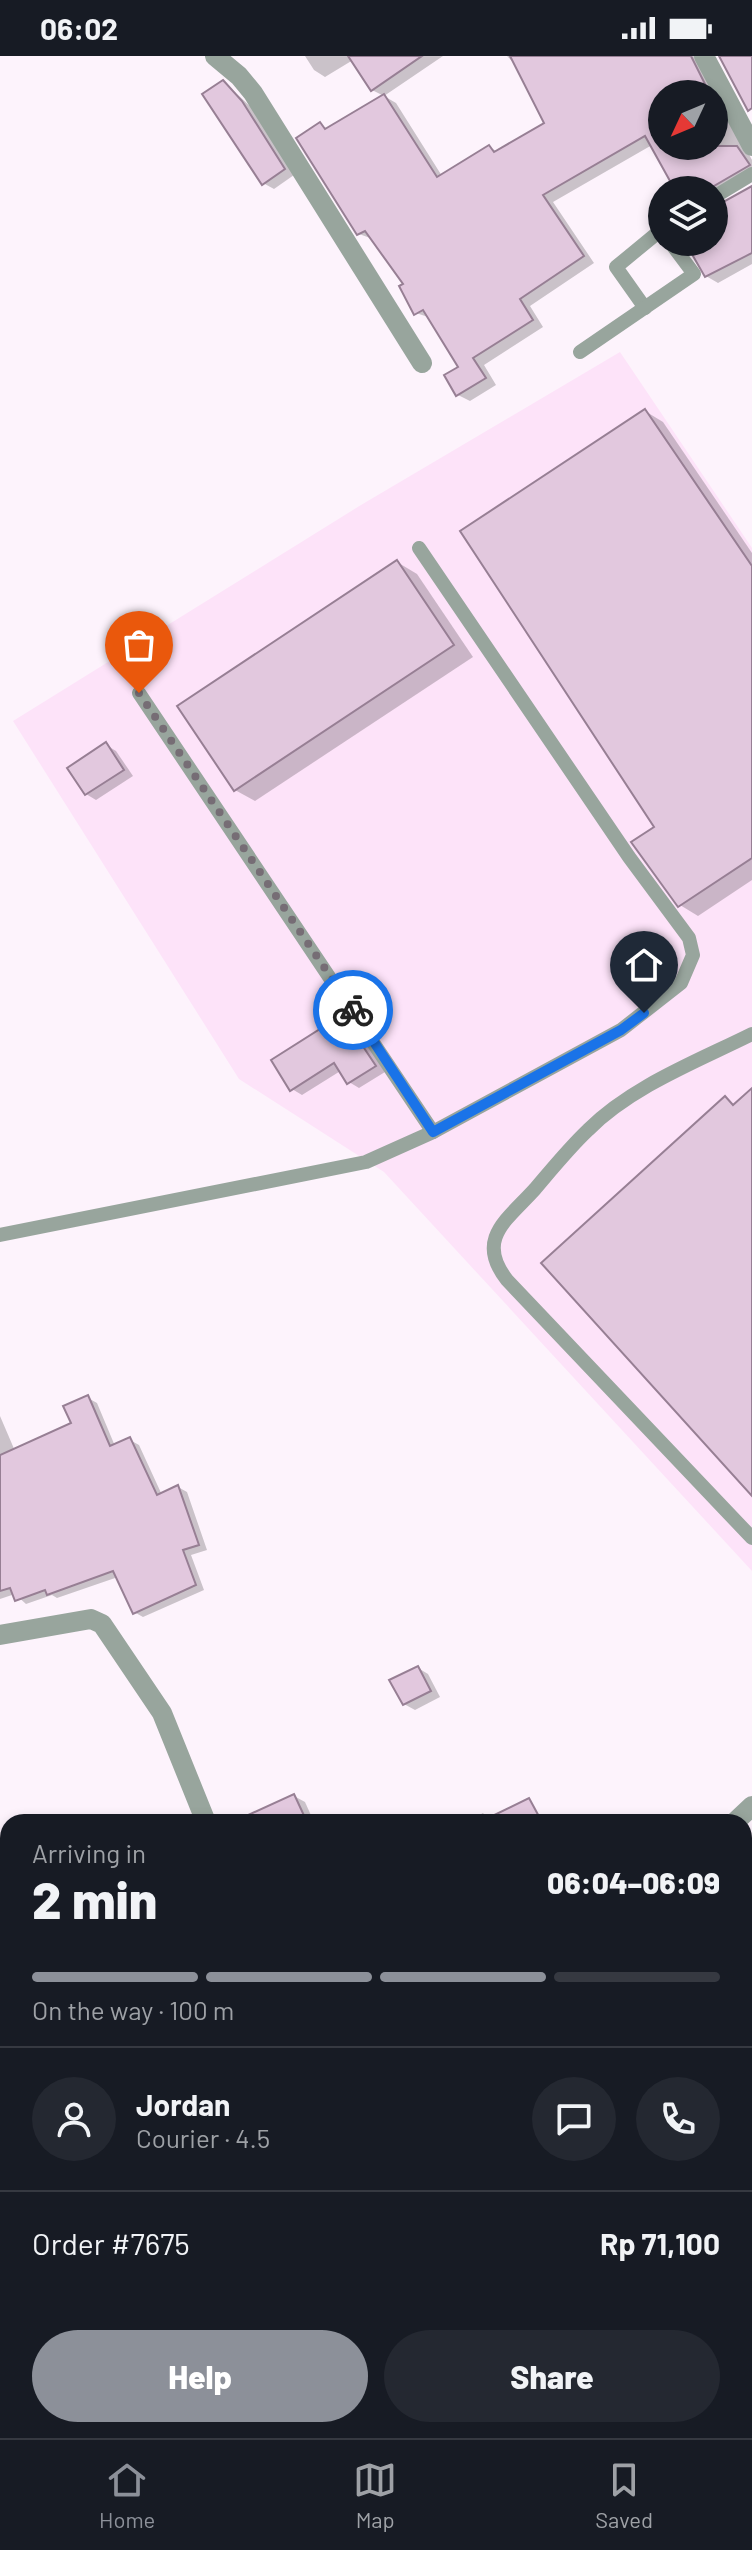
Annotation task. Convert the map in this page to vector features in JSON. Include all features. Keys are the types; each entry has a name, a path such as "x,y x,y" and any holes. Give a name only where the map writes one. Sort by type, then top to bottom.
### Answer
{"street":[{"path":"215,56 239,76 253,93 422,363"},
{"path":"704,56 752,146"},
{"path":"0,1635 91,1619 102,1624 162,1713 203,1814"}],"lane":[{"path":"728,189 752,174"},
{"path":"645,308 616,267 648,241"},
{"path":"580,352 694,274 680,256"},
{"path":"0,1235 366,1162 433,1132 621,1030 681,983 693,955 689,938 629,857 419,548"},
{"path":"139,693 433,1132"},
{"path":"752,1034 648,1087 590,1128 501,1226 491,1250 495,1264 507,1280 752,1538"}],"shaded area":[{"path":"620,352 752,548 752,1571 384,1172 239,1079 13,721 361,505"}],"building":[{"path":"348,56 422,56 371,91"},
{"path":"510,56 691,56 703,80 648,80 648,141 645,136 543,195 584,256 520,299 533,320 473,358 486,378 456,396 444,375 458,367 423,310 414,315 399,286 403,284 365,231 357,235 296,138 320,122 325,129 384,94 437,177 489,145 494,152 544,123"},
{"path":"719,56 752,56 752,108 748,111"},
{"path":"223,80 242,101 285,169 262,185 202,94"},
{"path":"728,146 737,146 750,165 728,178 667,176 658,160 728,160"},
{"path":"752,186 752,253 705,277 693,256 728,256 728,199"},
{"path":"645,409 752,566 752,858 678,907 631,842 654,827 460,531"},
{"path":"397,560 454,645 234,791 177,706"},
{"path":"106,742 124,770 85,795 67,768"},
{"path":"342,1015 376,1066 347,1084 334,1063 290,1091 271,1060"},
{"path":"752,1088 752,1496 541,1263 725,1096 733,1105"},
{"path":"88,1395 110,1446 130,1437 157,1495 178,1485 199,1545 183,1550 196,1585 133,1614 113,1571 47,1595 45,1590 15,1601 10,1588 0,1591 0,1455 71,1423 63,1406"},
{"path":"418,1666 431,1691 403,1705 389,1680"},
{"path":"294,1794 303,1814 250,1814"},
{"path":"529,1798 538,1814 496,1814"}],"way so far":[{"path":"139,693 353,1010"}],"route":[{"path":"353,1010 433,1132 621,1030 644,1013"}]}
